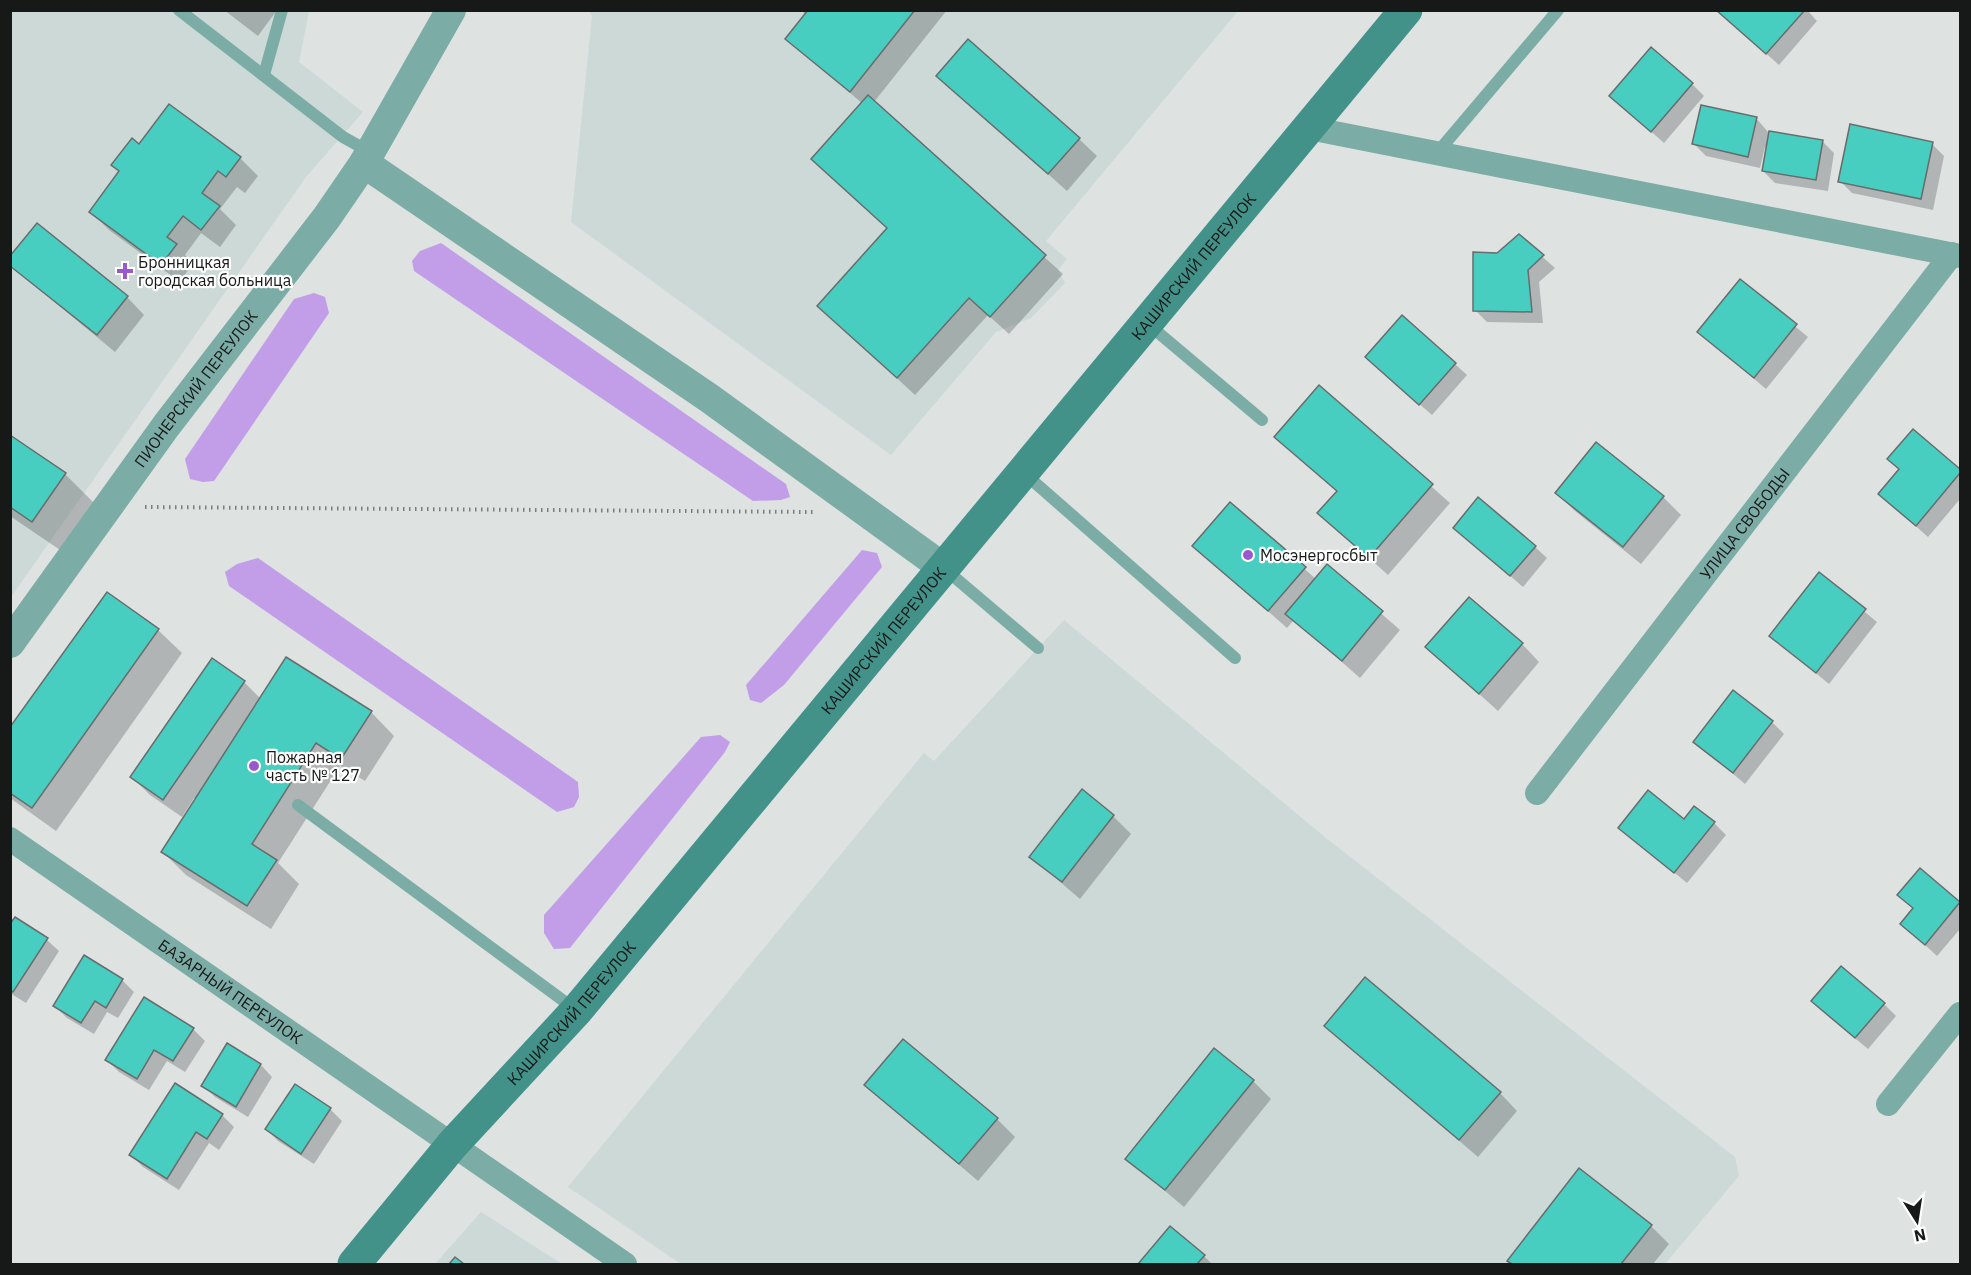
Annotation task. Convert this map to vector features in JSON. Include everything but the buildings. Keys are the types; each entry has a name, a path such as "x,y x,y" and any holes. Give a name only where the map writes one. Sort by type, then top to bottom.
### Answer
{"main road":[{"name":"КАШИРСКИЙ ПЕРЕУЛОК","path":"354,1264 452,1145 577,1010 945,569 1406,10"}],"street":[{"name":"ПИОНЕРСКИЙ ПЕРЕУЛОК","path":"10,643 108,507 368,158 451,10"},
{"path":"1309,128 1956,255"},
{"path":"368,158 709,398 945,569"},
{"name":"УЛИЦА СВОБОДЫ","path":"1537,794 1956,255"},
{"name":"БАЗАРНЫЙ ПЕРЕУЛОК","path":"10,839 625,1264"},
{"path":"1888,1104 1960,1014"}],"lane":[{"path":"179,10 368,158"},
{"path":"264,75 282,10"},
{"path":"1437,153 1558,10"},
{"path":"1147,323 1262,420"},
{"path":"1024,473 1235,658"},
{"path":"945,569 1038,648"},
{"path":"298,805 577,1010"}],"path":[{"path":"108,507 868,513"}],"shaded area":[{"name":"Бронницкая городская больница","path":"11,11 309,11 299,62 363,112 306,177 11,597"},
{"path":"589,11 1238,11 1046,241 1067,259 1058,270 1065,283 1031,318 996,332 891,455 571,222 592,16"},
{"path":"441,243 786,484 790,497 781,500 753,501 414,271 412,261 420,251"},
{"path":"314,293 325,297 329,313 214,481 203,482 190,479 185,459 294,299"},
{"path":"862,550 877,553 882,567 784,685 761,703 750,700 746,685"},
{"path":"258,558 578,782 579,797 574,807 557,812 229,586 225,572 237,564"},
{"path":"1064,620 1326,838 1735,1157 1739,1176 1665,1264 681,1264 568,1187 924,753 934,761"},
{"path":"720,735 730,742 725,752 570,948 554,949 544,933 544,915 701,737"},
{"path":"481,1212 562,1264 435,1264"}],"place":[{"name":"Бронницкая городская больница","path":"125,271"},
{"name":"Мосэнергосбыт","path":"1248,555"},
{"name":"Пожарная часть № 127","path":"254,766"}]}
